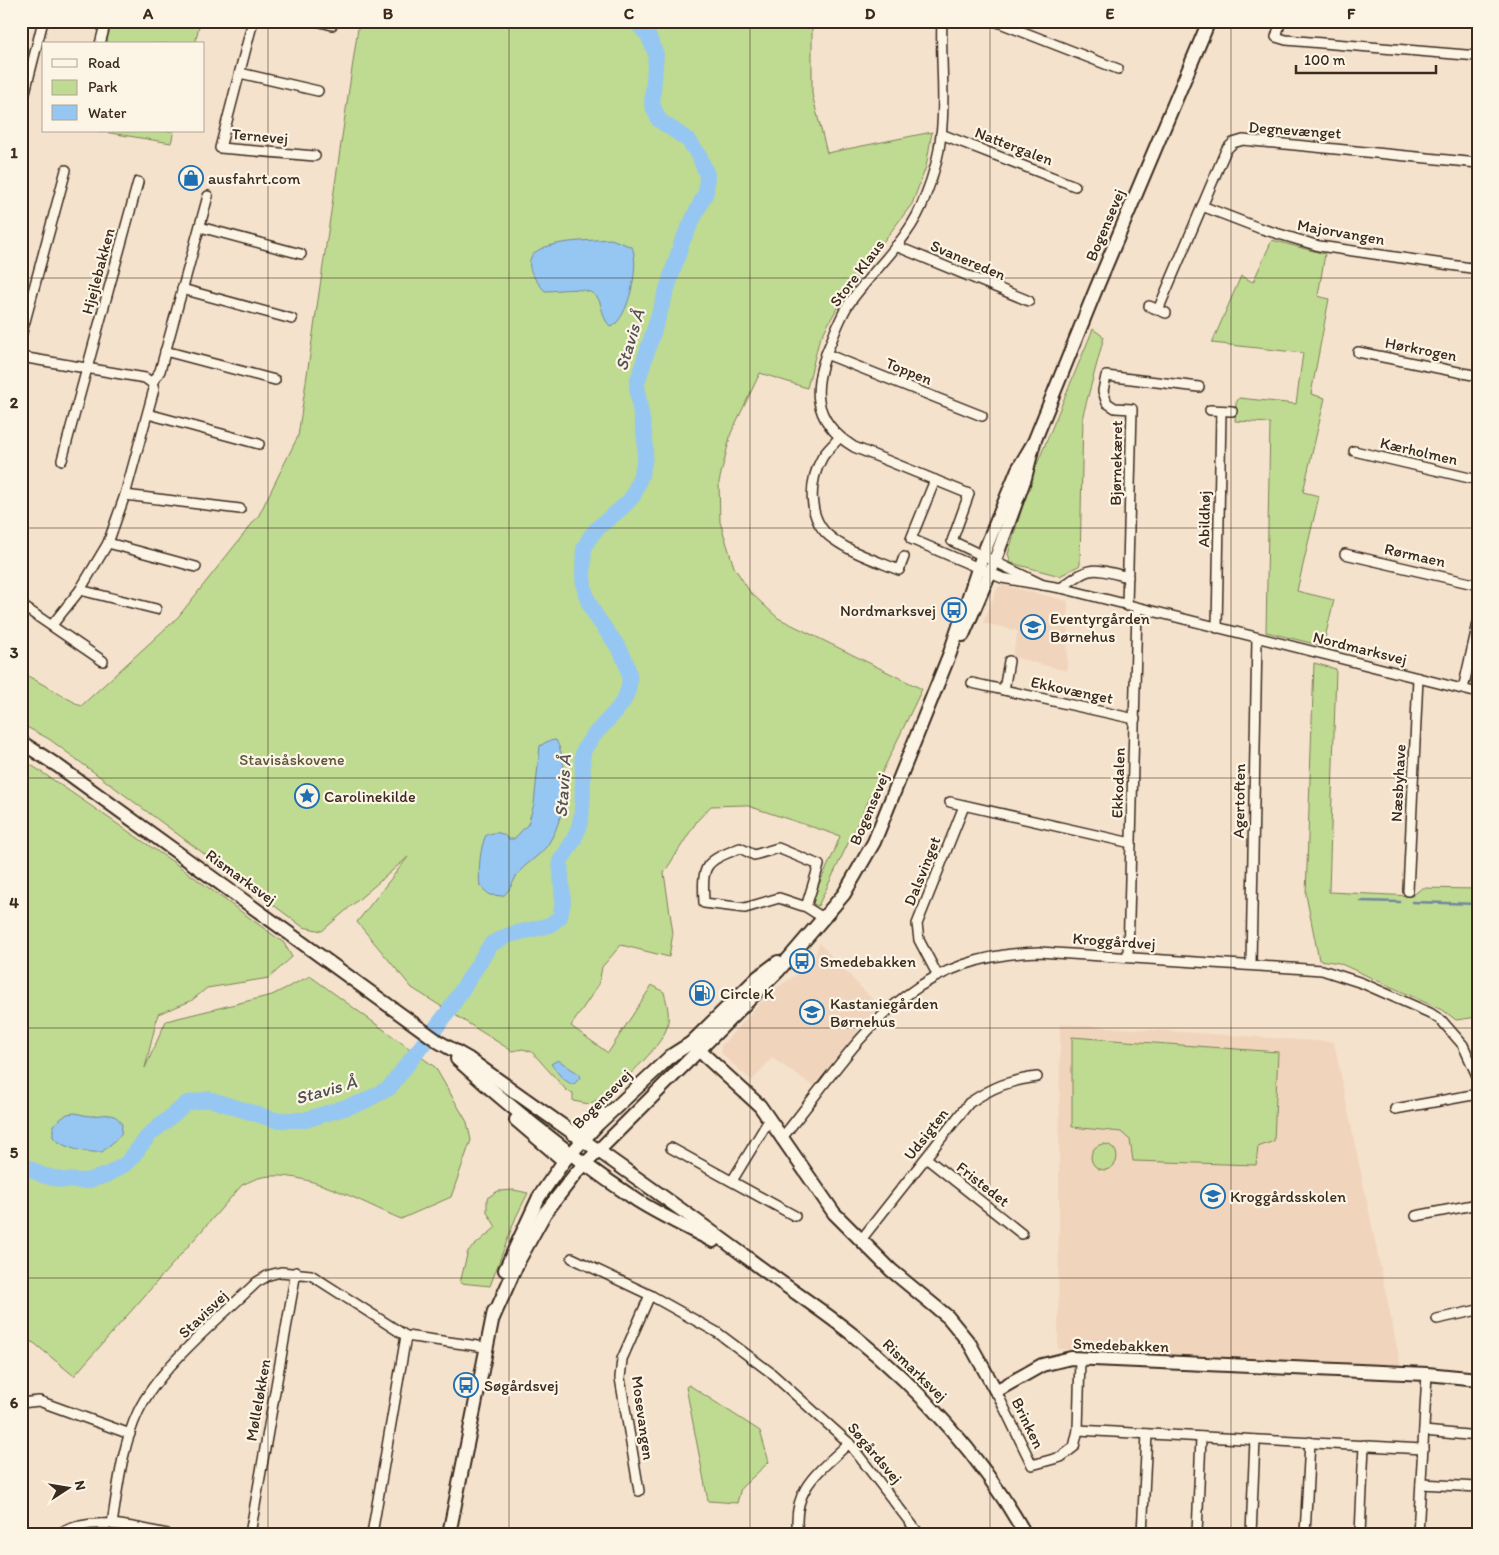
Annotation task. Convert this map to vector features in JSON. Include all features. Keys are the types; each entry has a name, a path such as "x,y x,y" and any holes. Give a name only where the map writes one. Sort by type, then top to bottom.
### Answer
{"main road":[{"name":"Bogensevej","path":"582,1153 611,1137 758,977 797,949 825,919 844,894 874,842 986,566 1018,469 1034,442 1209,21"},
{"name":"Rismarksvej","path":"21,742 58,766 439,1042 469,1059 640,1202 751,1261"},
{"path":"439,1042 504,1109 582,1153"},
{"name":"Bogensevej","path":"449,1534 485,1347 503,1274 539,1197 582,1153 656,1062 672,1054 695,1047"},
{"path":"518,1262 531,1226 544,1200 582,1153 695,1047 752,1098 834,1213 860,1241 948,1317 970,1344 996,1391"},
{"path":"611,1137 615,1154 685,1207 712,1232"},
{"name":"Rismarksvej","path":"582,1153 712,1232 852,1334 897,1372 941,1417 981,1466 1025,1534"},
{"path":"518,1262 582,1153"},
{"name":"Bogensevej","path":"493,1318 518,1262"},
{"name":"Smedebakken","path":"996,1391 1042,1365 1055,1361 1080,1358 1427,1374 1478,1379"}],"street":[{"path":"22,104 43,21"},
{"path":"101,42 106,21"},
{"name":"Ternevej","path":"253,21 220,148 315,156"},
{"path":"317,21 332,25"},
{"name":"Store Klaus","path":"942,21 941,134 936,164 925,200 896,246 848,305 826,354 818,380 818,397 827,424 839,438 854,447 968,494 952,541 986,566"},
{"path":"995,21 1118,69"},
{"path":"1281,21 1276,37 1286,40 1478,56"},
{"path":"240,73 318,91"},
{"name":"Nattergalen","path":"941,134 1075,186"},
{"name":"Degnevænget","path":"1149,306 1162,312 1202,206 1226,150 1233,143 1243,140 1478,163"},
{"path":"21,336 66,170"},
{"name":"Hjejlebakken","path":"62,460 138,182"},
{"path":"152,383 160,371 208,196"},
{"name":"Majorvangen","path":"1202,206 1259,228 1319,246 1478,268"},
{"path":"200,227 301,254"},
{"name":"Svanereden","path":"896,246 1029,301"},
{"path":"182,290 292,318"},
{"path":"165,351 275,380"},
{"name":"Hørkrogen","path":"1358,352 1478,376"},
{"name":"Toppen","path":"826,354 982,416"},
{"path":"21,357 145,378 152,383 154,389 125,495 108,543 80,590 52,625"},
{"name":"Bjørnekæret","path":"1128,606 1132,409 1115,408 1107,403 1103,391 1106,376 1199,387"},
{"path":"1210,410 1232,411"},
{"name":"Abildhøj","path":"1218,628 1221,410"},
{"path":"148,414 259,444"},
{"path":"839,438 823,456 815,472 812,486 812,500 821,526 831,538 844,547 899,570 904,557"},
{"name":"Kærholmen","path":"1354,451 1478,480"},
{"path":"935,480 911,539 986,566"},
{"path":"125,495 240,509"},
{"path":"108,543 196,567"},
{"name":"Rørmaen","path":"1345,554 1478,585"},
{"name":"Nordmarksvej","path":"986,566 1043,584 1137,609 1478,693"},
{"path":"1061,588 1082,572 1094,569 1128,578"},
{"path":"80,590 156,609"},
{"path":"21,605 103,661"},
{"name":"Ekkodalen","path":"1128,957 1137,609"},
{"path":"1463,689 1478,623"},
{"name":"Agertoften","path":"1251,964 1257,638"},
{"path":"1004,690 1009,661"},
{"name":"Næsbyhave","path":"1408,891 1418,678"},
{"name":"Ekkovænget","path":"972,683 1135,719"},
{"path":"950,802 1131,843"},
{"name":"Dalsvinget","path":"937,974 919,940 917,924 964,806"},
{"path":"806,907 819,865 778,848 754,855 740,848 714,858 703,875 704,903 745,908 778,898 806,907 825,919"},
{"name":"Kroggårdvej","path":"782,1139 878,1019 910,990 937,974 967,962 1017,952 1251,964 1322,970 1362,983 1430,1013 1442,1021 1459,1040 1472,1062 1478,1078"},
{"name":"Udsigten","path":"860,1241 969,1103 991,1088 1013,1080 1037,1077"},
{"path":"1395,1109 1478,1094"},
{"path":"732,1181 769,1120"},
{"path":"671,1148 796,1216"},
{"name":"Fristedet","path":"926,1158 1022,1234"},
{"path":"1416,1216 1478,1204"},
{"name":"Søgårdsvej","path":"572,1258 650,1295 718,1333 770,1372 850,1443 919,1534"},
{"name":"Stavisvej","path":"112,1524 130,1434 138,1412 151,1389 165,1372 258,1282 269,1275 296,1272 311,1275 406,1336 485,1347"},
{"name":"Mølleløkken","path":"250,1534 296,1272"},
{"name":"Mosevangen","path":"639,1492 620,1378 622,1359 650,1295"},
{"path":"1437,1319 1478,1310"},
{"path":"372,1534 406,1336"},
{"name":"Brinken","path":"996,1391 1032,1465 1061,1457 1074,1447 1078,1430 1080,1358"},
{"path":"1418,1534 1427,1374"},
{"path":"21,1402 39,1401 130,1434"},
{"path":"1078,1430 1423,1448"},
{"path":"1424,1431 1478,1436"},
{"path":"1142,1534 1147,1434"},
{"path":"1197,1534 1201,1437"},
{"path":"1251,1534 1255,1440"},
{"path":"1305,1534 1310,1442"},
{"path":"798,1534 797,1511 801,1493 809,1481 850,1443"},
{"path":"1360,1534 1364,1445"},
{"path":"1421,1484 1478,1487"},
{"path":"58,1534 87,1524 112,1524 167,1534"}],"shaded area":[{"name":"Eventyrgården Børnehus","path":"1003,585 1068,601 1067,671 1012,657 1018,631 983,623 998,587"},
{"name":"Kastaniegården Børnehus","path":"819,943 879,1006 813,1086 772,1058 752,1081 721,1053 721,1046 770,992 802,971 815,958"},
{"name":"Kroggårdsskolen","path":"1060,1024 1334,1042 1401,1366 1058,1349"}],"green space":[{"path":"112,21 200,21 195,42 107,42"},
{"name":"Stavisåskovene","path":"359,21 812,21 812,94 827,153 932,132 926,167 912,204 848,288 819,341 807,388 760,373 731,433 719,482 720,522 734,567 750,592 778,618 922,689 818,906 811,903 840,836 745,805 711,806 697,821 664,873 673,933 669,957 621,945 602,967 599,984 571,1026 608,1053 652,985 664,992 668,1015 666,1030 653,1050 632,1072 609,1092 589,1104 573,1101 573,1093 567,1091 532,1052 523,1049 512,1051 412,988 357,922 408,857 322,931 303,927 49,739 21,724 21,672 81,706 178,617 259,515 298,436"},
{"path":"104,132 174,132 171,143"},
{"path":"1272,240 1325,254 1318,296 1329,299 1311,394 1325,398 1303,492 1319,496 1297,591 1334,600 1323,646 1266,632 1270,423 1235,421 1236,403 1239,398 1296,404 1303,353 1212,343 1241,276 1253,282"},
{"path":"1093,329 1104,337 1083,415 1080,565 1060,576 1011,563 1008,554 1030,481"},
{"path":"1314,663 1336,669 1329,892 1412,896 1422,888 1478,889 1478,1017 1456,1020 1444,1011 1339,963 1319,960 1306,895"},
{"path":"21,758 176,864 284,943 292,957 269,978 207,988 191,1001 158,1014 145,1068 166,1021 272,995 310,976 435,1067 467,1122 471,1140 451,1197 401,1219 333,1189 297,1178 263,1177 242,1185 74,1376 34,1343 21,1338"},
{"path":"1072,1037 1278,1052 1274,1141 1258,1147 1256,1165 1133,1161 1130,1140 1121,1132 1072,1127"},
{"path":"1104,1144 1113,1148 1117,1157 1113,1166 1104,1170 1095,1166 1091,1157 1095,1148"},
{"path":"514,1190 528,1193 516,1217 490,1286 460,1283 468,1251 496,1227 487,1212 487,1198 498,1191"},
{"path":"689,1385 760,1431 769,1462 741,1488 737,1503 708,1501 686,1387"}],"water":[{"path":"611,239 632,247 635,266 628,302 617,322 611,327 604,318 598,298 586,291 570,289 545,291 532,274 530,261 535,252 546,247 562,243"},
{"path":"556,740 564,764 565,791 560,818 555,830 547,846 520,871 503,896 490,895 480,886 479,880 481,853 486,835 498,833 508,839 514,839 528,824 534,804 540,746 548,741"},
{"path":"558,1060 579,1074 580,1078 574,1084 562,1078 551,1064"},
{"path":"75,1113 90,1116 113,1116 122,1125 121,1135 102,1152 82,1151 63,1145 53,1137 53,1125 67,1114"}],"waterway":[{"name":"Stavis Å","path":"21,1164 42,1175 62,1180 86,1181 107,1175 127,1163 149,1135 187,1103 209,1099 275,1120 305,1120 363,1102 389,1088 448,1012 491,944 509,935 550,925 560,917 563,902 560,861 574,839 582,812 583,753 597,732 620,706 629,686 629,674 625,660 588,601 584,587 584,550 592,534 633,496 643,469 645,445 637,383 682,242 706,192 707,175 699,155 688,140 659,120 652,104 656,54 648,35 635,21"},
{"path":"1361,901 1400,902"},
{"path":"1412,902 1478,904"}],"place":[{"name":"ausfahrt.com","path":"191,178"},
{"name":"Nordmarksvej","path":"954,610"},
{"name":"Eventyrgården Børnehus","path":"1033,627"},
{"name":"Carolinekilde","path":"307,796"},
{"name":"Smedebakken","path":"802,961"},
{"name":"Circle K","path":"702,993"},
{"name":"Kastaniegården Børnehus","path":"812,1012"},
{"name":"Kroggårdsskolen","path":"1213,1196"},
{"name":"Søgårdsvej","path":"466,1385"}]}
